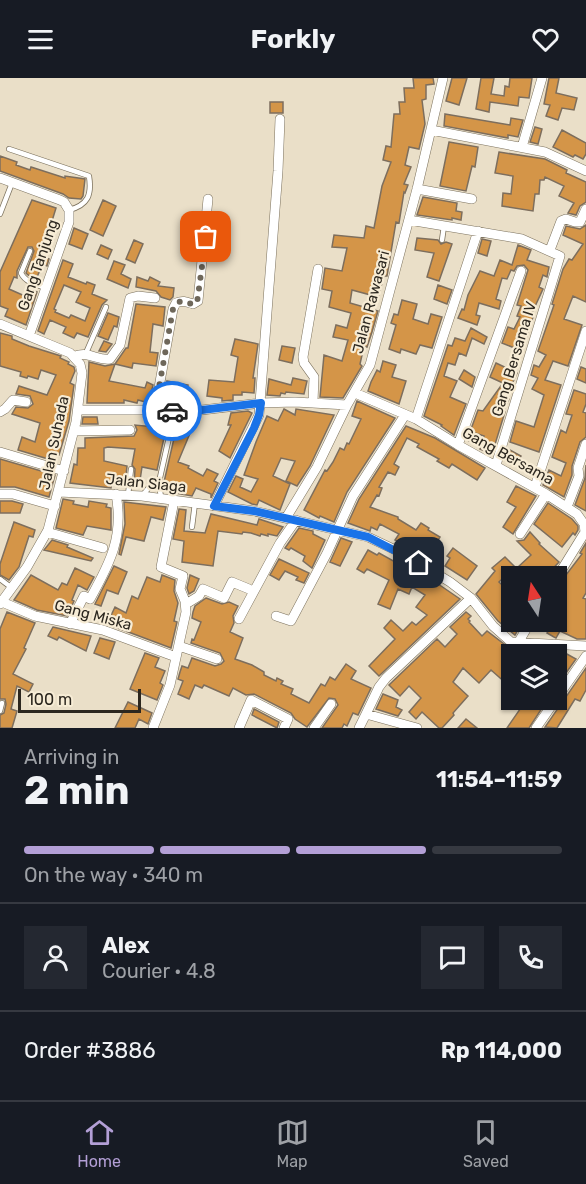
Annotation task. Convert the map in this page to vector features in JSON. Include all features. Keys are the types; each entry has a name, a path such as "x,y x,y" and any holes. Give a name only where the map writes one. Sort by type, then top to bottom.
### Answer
{"street":[{"name":"Jalan Rawasari","path":"239,619 280,543 347,405 356,393 370,365 417,189 443,78"},
{"path":"522,147 542,78"},
{"path":"214,506 259,415 278,182 280,119"},
{"path":"431,130 552,154 586,171"},
{"name":"Gang Tanjung","path":"0,178 60,200 69,210 67,229 29,336"},
{"path":"417,189 472,199"},
{"path":"155,410 173,309 176,303 184,301 193,304 198,301 208,199"},
{"path":"409,220 522,239 550,250 561,221 566,219 580,222 586,209"},
{"path":"416,419 478,231"},
{"name":"Gang Bersama IV","path":"496,465 560,261 560,256 550,250"},
{"path":"313,402 314,377 304,363 303,357 318,269"},
{"path":"458,445 521,270"},
{"path":"0,324 75,356 86,353 104,360 110,359 120,345 130,298 138,296 155,298"},
{"path":"535,488 586,334"},
{"name":"Jalan Suhada","path":"1,603 47,532 55,506 78,410 81,373 80,364 75,356"},
{"name":"Gang Bersama","path":"356,393 416,419 567,507 581,519 586,527 564,566"},
{"path":"0,412 13,400 26,402"},
{"path":"78,410 185,412 261,403 313,402 347,405"},
{"path":"276,616 291,621 363,480 405,416"},
{"path":"74,431 130,430"},
{"path":"567,507 579,476 579,464 586,444"},
{"path":"0,452 63,471"},
{"name":"Jalan Siaga","path":"59,492 161,498 291,519 368,537 442,576 471,598 501,634 511,642 518,643"},
{"path":"0,494 13,494 55,506"},
{"path":"70,624 84,596 90,599 112,557 120,520 117,494"},
{"path":"520,534 546,494"},
{"path":"153,728 170,685 186,612 185,600 180,589 183,576 161,567 174,501"},
{"path":"47,532 103,548"},
{"path":"185,600 199,596 202,589 224,598 232,582 249,589"},
{"path":"359,728 379,687 386,678 471,598"},
{"name":"Gang Miska","path":"1,603 35,616 103,630 176,657"},
{"path":"524,632 518,643 554,644"},
{"path":"567,645 586,646"},
{"path":"179,646 217,659"},
{"path":"536,728 586,656"},
{"path":"239,728 251,699 288,719 284,728"},
{"path":"314,728 331,704"},
{"path":"366,714 397,725 417,728"}],"lane":[{"path":"9,149 89,176 90,189 87,201 80,207 69,210"},
{"path":"0,214 12,182"},
{"path":"442,240 444,226"},
{"path":"30,251 21,273 22,276 27,281 46,288"},
{"path":"86,353 106,308"},
{"path":"161,498 159,482 172,424"},
{"path":"128,495 131,469"},
{"path":"142,496 151,485 159,482"},
{"path":"192,527 195,503"},
{"path":"0,579 12,588"},
{"path":"0,711 2,703"}],"building":[{"path":"413,78 433,78 434,84 426,85 426,99 422,100 425,124 419,149 409,147 405,165 411,167 404,184 408,185 404,192 399,223 396,222 387,276 384,276 378,297 352,290 350,303 378,311 372,332 367,347 364,346 360,364 362,366 343,398 320,397 324,355 342,361 348,340 333,337 336,325 347,328 351,313 329,307 332,291 322,289 325,268 342,271 347,248 332,247 334,235 364,238 366,226 374,228 382,186 391,162 383,160 386,146 391,147 394,114 400,114 399,102 405,102 404,88 414,88"},
{"path":"452,78 467,78 459,105 446,101"},
{"path":"481,78 494,78 491,94 504,96 505,86 509,87 510,78 532,78 529,98 519,97 518,106 490,102 489,112 476,109"},
{"path":"549,78 559,78 556,93 577,98 574,110 562,108 558,120 546,116 550,105 544,104"},
{"path":"270,102 283,102 283,113 270,113"},
{"path":"445,114 510,125 511,118 523,120 518,137 508,135 508,138 444,126"},
{"path":"535,127 542,129 538,144 530,142"},
{"path":"562,130 586,143 586,154 583,159 575,155 573,157 553,147"},
{"path":"449,142 478,147 475,167 472,166 466,191 440,186"},
{"path":"499,152 545,159 567,170 566,173 586,182 586,202 580,206 576,215 568,213 574,203 559,196 564,186 545,177 544,180 540,180 539,194 535,194 533,211 502,206 503,193 511,194 513,176 495,173"},
{"path":"0,156 30,170 31,167 65,178 65,176 85,179 83,196 81,199 69,198 0,171"},
{"path":"423,197 457,203 456,211 462,212 461,220 417,215"},
{"path":"32,200 56,208 52,221 55,222 42,251 44,252 42,256 49,259 47,266 43,264 36,279 26,273 34,251 32,247 28,247 17,271 17,278 14,277 9,289 27,297 30,289 37,292 26,325 5,316 8,309 0,306 0,272"},
{"path":"103,200 116,206 103,236 90,230"},
{"path":"586,225 586,302 573,296 564,319 582,325 568,366 553,361 545,380 561,385 539,452 510,442 516,421 534,427 544,395 532,389 538,378 531,375 534,365 539,367 546,355 538,351 554,305 552,304 563,269 583,244 563,235 566,226 580,229"},
{"path":"74,228 88,234 82,249 69,244"},
{"path":"417,238 438,240 441,244 446,242 452,244 439,281 427,277 434,253 415,250"},
{"path":"482,239 491,241 487,256 478,253"},
{"path":"134,240 143,244 135,263 126,259"},
{"path":"101,245 112,250 108,259 97,254"},
{"path":"518,245 531,250 527,260 549,267 547,277 543,275 539,287 543,289 532,313 534,314 522,351 502,343 508,327 514,329 520,317 517,316 521,306 517,305 528,270 524,265 517,266 514,271 511,270 507,279 502,278 496,299 501,301 499,309 479,303 476,315 480,316 477,325 458,318 462,309 464,310 468,295 480,271 494,276 500,260 512,265"},
{"path":"63,260 73,264 68,277 95,285 92,294 107,300 102,305 88,337 77,333 74,338 63,333 66,327 50,320 44,334 38,331","holes":["64,285 81,292 76,302 90,308 85,321 55,312 54,309"]},
{"path":"114,261 125,265 121,274 131,279 128,288 107,279"},
{"path":"137,277 148,281 150,277 160,282 158,286 174,288 173,297 170,300 161,297 156,291 136,287"},
{"path":"438,285 452,290 447,304 434,299"},
{"path":"402,300 417,304 413,319 428,324 431,314 442,317 432,348 420,345 416,354 401,349 400,353 389,349 396,325 391,323 394,314 398,315"},
{"path":"136,304 165,307 163,326 153,324 150,352 158,353 156,366 133,363 132,368 115,364 128,348"},
{"path":"108,313 119,317 117,327 114,326 108,340 98,336"},
{"path":"471,328 487,337 484,344 472,338 466,356 459,353 455,365 448,363 444,376 457,381 450,397 466,404 454,435 442,425 424,416 448,345 452,346 455,338 465,341"},
{"path":"0,333 12,336 12,339 29,346 61,356 60,358 74,367 75,371 70,383 74,385 69,421 55,461 18,450 22,437 35,442 40,423 12,414 16,407 28,408 33,404 30,396 16,394 19,386 47,395 56,375 41,370 38,379 28,376 27,378 20,376 21,372 0,366"},
{"path":"235,339 258,344 253,378 255,378 254,393 242,392 242,395 233,395 233,400 222,401 222,398 207,396 209,380 234,382 238,357 231,355"},
{"path":"104,341 112,344 106,352 99,351"},
{"path":"282,346 295,348 292,363 279,360"},
{"path":"383,361 396,365 392,377 406,381 399,404 368,391 377,370 380,372"},
{"path":"89,362 105,366 115,364 109,381 145,388 147,382 153,385 149,403 124,400 124,403 87,403"},
{"path":"496,363 517,373 506,397 509,399 503,411 505,412 492,454 480,449 484,436 472,432 469,441 467,440 478,410 483,411 503,383 490,377"},
{"path":"581,367 586,369 586,383 577,379"},
{"path":"464,370 475,377 472,387 459,379"},
{"path":"293,378 307,381 304,394 286,392 281,393 280,396 267,395 269,379 291,385"},
{"path":"167,381 188,385 184,405 163,402"},
{"path":"574,390 586,394 583,412 586,413 586,437 580,442 564,497 543,485 549,470 561,476 566,463 552,457 561,430 566,433 572,415 566,414"},
{"path":"357,401 395,418 347,492 334,522 320,516 319,518 304,510 325,470 327,471 340,448 344,450 347,443 349,444 361,419 352,416"},
{"path":"284,409 295,415 296,409 334,415 310,466 297,486 286,481 295,461 281,458 273,476 290,484 280,510 259,500 257,505 252,504 228,492 236,476 243,479 240,487 251,492 258,479 244,475 256,442 267,416 278,421"},
{"path":"248,411 252,413 230,458 219,451 231,425 228,425 231,413"},
{"path":"83,417 97,417 98,424 82,424"},
{"path":"156,421 167,424 157,470 142,467 139,487 134,486 135,469 132,465 135,449 108,447 104,448 104,461 127,466 125,484 112,481 111,488 70,483 74,464 77,465 78,448 85,448 85,438 134,436 137,430 135,425 155,427"},
{"path":"178,421 193,426 178,462 189,466 188,468 203,476 207,469 218,474 214,481 218,483 211,498 211,494 196,488 192,496 169,492 170,489 164,488"},
{"path":"406,426 435,438 485,468 477,480 452,464 449,468 437,461 439,459 417,447 419,444 407,438 394,464 399,467 395,475 388,472 379,487 382,488 379,496 377,495 370,507 398,517 416,530 421,523 440,537 429,556 416,549 415,552 395,540 399,534 380,524 377,530 371,527 370,531 348,523 359,499"},
{"path":"508,449 521,456 518,462 506,457"},
{"path":"0,459 55,475 49,497 15,487 0,487"},
{"path":"586,465 586,511 575,505 585,478"},
{"path":"516,486 536,496 513,534 503,527 516,507 507,502"},
{"path":"63,499 88,507 89,501 107,504 106,507 111,508 111,530 87,526 83,535 56,528"},
{"path":"0,501 23,504 20,513 0,513"},
{"path":"124,502 166,507 163,520 151,517 144,541 126,537 121,555 119,554 125,524"},
{"path":"548,503 572,519 578,526 575,535 573,533 562,547 534,524"},
{"path":"179,509 186,510 184,531 205,533 211,514 257,525 259,519 283,527 277,536 218,531 213,566 182,562 184,541 173,539"},
{"path":"14,522 35,530 33,537 29,536 19,567 9,580 0,575 0,564"},
{"path":"299,528 313,531 313,534 325,540 312,568 303,561 305,556 291,548 289,550 285,548"},
{"path":"530,532 539,544 559,562 555,566 519,566 531,555 517,541 524,540"},
{"path":"341,538 352,542 340,566 330,562"},
{"path":"52,540 68,545 67,547 93,558 91,561 44,550"},
{"path":"586,543 586,593 583,598 586,599 586,639 577,639 562,632 567,632 567,574 582,554 580,553"},
{"path":"453,548 477,566 467,580 445,566 450,558 447,556"},
{"path":"368,550 399,564 398,567 422,580 425,575 460,599 379,676 369,666 395,639 384,628 391,620 403,631 412,622 416,625 427,615 416,607 425,595 412,587 409,594 398,589 390,609 378,604 389,580 367,569 364,573 357,569"},
{"path":"505,557 514,566 501,566 499,582 501,584 501,623 476,594 495,571 492,568"},
{"path":"279,559 309,573 304,583 296,580 298,577 285,571 279,580 270,575"},
{"path":"114,566 127,572 118,594 107,590 101,606 95,604"},
{"path":"75,568 94,577 87,590 78,585 67,616 37,610 14,600 31,575 58,590 62,583 67,585"},
{"path":"162,575 175,580 174,591 178,603 174,621 177,622 171,648 107,624 115,607 126,613 132,596 138,599 147,577 160,582"},
{"path":"190,575 199,579 194,591 189,594 187,588"},
{"path":"206,598 222,604 229,602 238,606 233,616 234,623 230,632 243,638 235,659 252,665 276,681 277,678 283,681 281,684 293,689 291,694 309,703 321,684 325,686 330,677 335,680 346,664 356,671 351,679 371,688 358,715 353,713 347,726 344,724 342,728 322,728 338,705 335,699 329,698 307,727 295,719 291,713 254,694 246,695 233,688 229,696 204,685 202,688 195,685 189,699 178,694 183,681 178,679 182,666 188,668 192,658 215,666 224,661 220,653 191,643 201,622 192,618 195,606"},
{"path":"7,612 35,623 24,648 26,649 13,674 33,684 29,692 17,686 11,709 17,711 12,728 0,728 0,715 4,713 6,704 5,699 0,699 0,629"},
{"path":"466,612 471,616 468,619 469,622 482,636 487,631 504,644 501,644 501,679 491,670 479,683 463,668 453,682 468,696 453,713 454,715 442,728 439,728 422,712 416,719 409,712 421,698 409,686 400,696 389,685 437,639 445,647 457,634 450,627"},
{"path":"53,627 91,636 86,651 59,637 57,640 48,636"},
{"path":"548,632 559,632 556,638"},
{"path":"100,638 115,642 109,659 94,653"},
{"path":"145,653 159,658 155,667 165,671 157,700 130,689"},
{"path":"567,654 576,659 567,672"},
{"path":"586,668 586,690 580,701 575,699 557,728 545,727 557,710 567,710 567,695"},
{"path":"383,694 398,700 396,707 402,710 398,716 376,709"},
{"path":"128,702 152,713 148,724 139,719 135,728 115,728"},
{"path":"254,709 279,722 277,728 252,715"},
{"path":"519,710 541,710 529,728 507,728"},
{"path":"466,719 477,728 458,728"}],"way so far":[{"path":"172,411 155,410 173,309 176,303 184,301 197,303 206,237"}],"route":[{"path":"172,411 185,412 261,403 254,428 214,506 254,511 368,537 419,563"}]}
